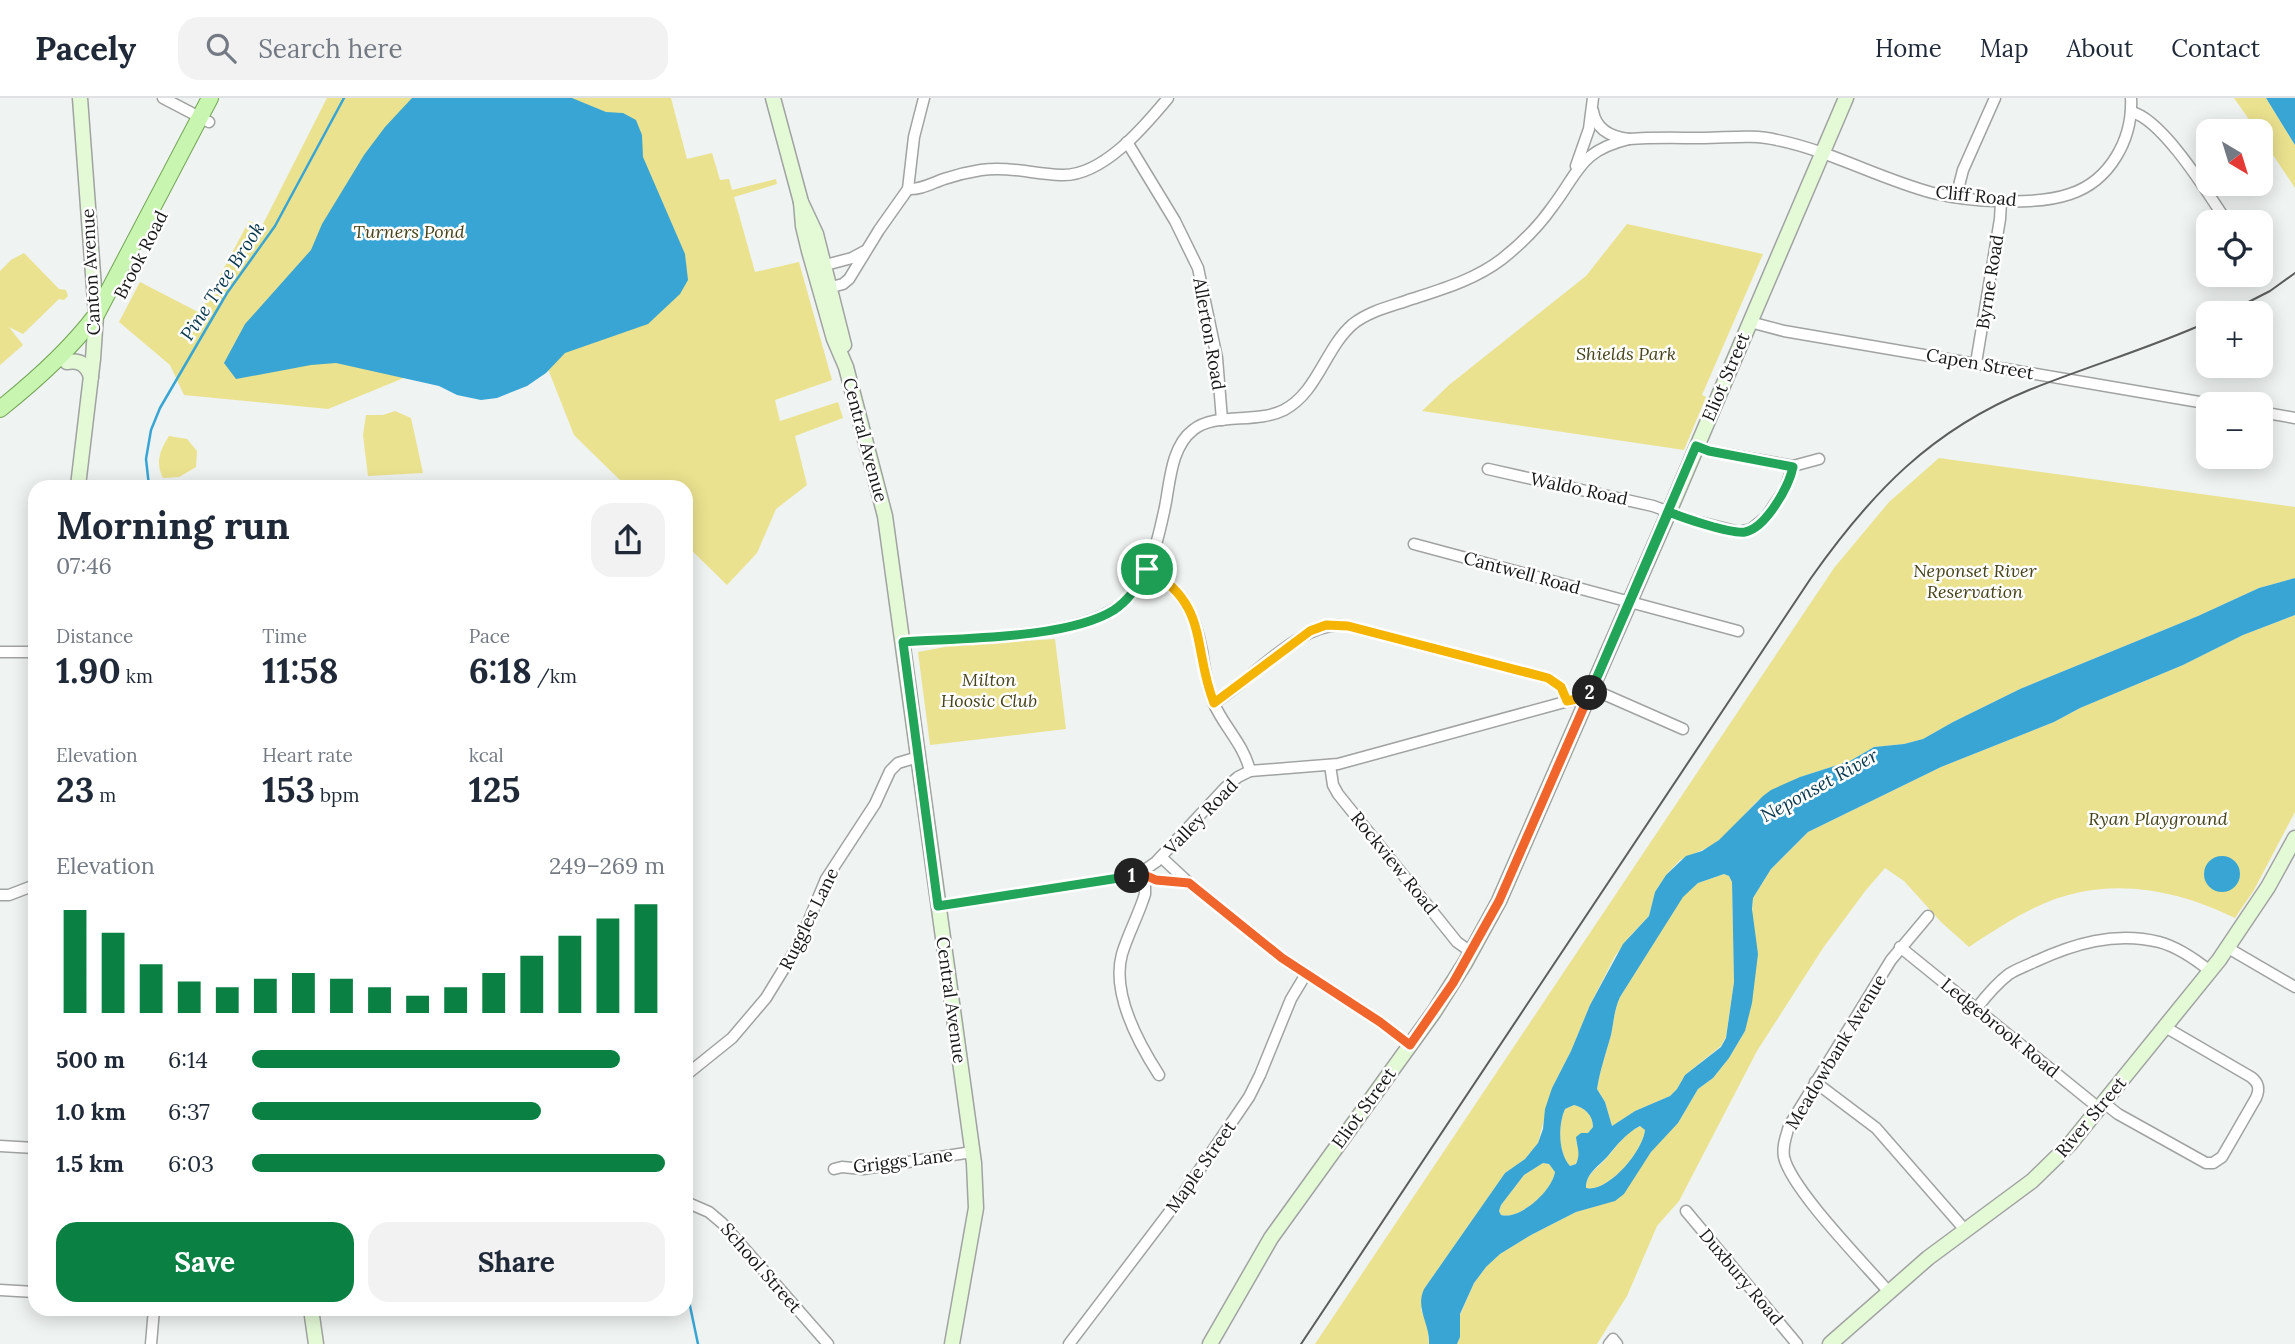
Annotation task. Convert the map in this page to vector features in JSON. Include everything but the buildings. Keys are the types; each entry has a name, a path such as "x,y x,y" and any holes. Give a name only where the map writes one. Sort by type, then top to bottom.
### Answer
{"main road":[{"name":"Brook Road","path":"0,409 66,362 96,332 116,302 205,120 210,98"},
{"name":"Brook Road","path":"29,386 75,341 96,315 205,120 222,98"}],"street":[{"name":"Canton Avenue","path":"79,480 96,332 80,98"},
{"path":"163,98 205,120"},
{"name":"Central Avenue","path":"773,98 802,202 803,226 819,267 834,339 846,367 884,509 976,1184 976,1208 952,1344"},
{"path":"825,289 844,284 849,279 908,189 914,137 925,98"},
{"path":"908,189 916,190 947,178 985,169 1076,174 1098,164 1127,142 1168,98"},
{"path":"1593,98 1594,118 1600,128 1611,135 1629,139"},
{"name":"Eliot Street","path":"1210,1344 1276,1230 1440,1002 1506,888 1846,98"},
{"path":"1956,197 1964,170 1995,98"},
{"name":"Cliff Road","path":"1629,139 1763,137 1822,154 1915,187 1956,197 2001,201 2066,196 2090,185 2103,174 2118,154 2125,138 2131,98"},
{"path":"1573,174 1593,111"},
{"path":"2131,112 2144,116 2152,123 2178,153 2218,210"},
{"path":"903,642 1034,633 1089,621 1121,605 1133,593 1147,569 1159,534 1173,465 1180,446 1197,426 1222,420 1262,418 1288,408 1304,394 1337,341 1356,321 1376,311 1461,282 1495,264 1541,222 1581,163 1595,152 1629,139"},
{"name":"Allerton Road","path":"1127,142 1175,221 1198,268 1217,358 1222,420"},
{"name":"Byrne Road","path":"1976,363 2001,201"},
{"path":"819,267 856,257 865,251"},
{"name":"Capen Street","path":"1750,322 1784,331 2196,401"},
{"path":"66,362 76,361 84,365 91,377"},
{"path":"2273,414 2295,418"},
{"path":"1696,446 1709,451 1793,467 1819,459"},
{"name":"Waldo Road","path":"1488,469 1653,506 1691,520 1745,532 1756,526 1773,508 1789,481 1793,467"},
{"name":"Cantwell Road","path":"1414,544 1738,631"},
{"path":"1147,569 1174,587 1189,611 1199,636 1206,681 1214,703 1244,751 1250,771"},
{"path":"1214,703 1303,636 1319,627 1334,625 1348,626 1548,678 1561,687 1567,701"},
{"path":"0,652 28,652"},
{"path":"1589,696 1683,729"},
{"name":"Valley Road","path":"938,906 1140,873 1161,857 1226,787 1250,771 1330,765 1589,696"},
{"name":"Ruggles Lane","path":"693,1069 732,1038 766,998 794,955 825,879 876,804 890,771 898,763 918,757"},
{"name":"Rockview Road","path":"1330,765 1333,785 1338,794 1457,942 1471,952"},
{"name":"River Street","path":"1830,1344 1928,1258 2042,1172 2070,1144 2228,948 2268,887 2295,838"},
{"path":"1161,857 1276,953 1410,1045"},
{"path":"1140,873 1156,880 1189,883"},
{"path":"1140,873 1145,894 1122,954 1121,978 1132,1026 1159,1075"},
{"path":"0,895 9,895 28,888"},
{"name":"Meadowbank Avenue","path":"1888,1291 1790,1174 1783,1146 1789,1126 1900,947 1928,916"},
{"path":"1976,1009 1989,992 2011,973 2060,951 2092,941 2131,938 2158,942 2188,955 2210,971"},
{"name":"Ledgebrook Road","path":"1900,947 2102,1106 2203,1161 2214,1163 2222,1157 2256,1098 2259,1090 2257,1082 2165,1027"},
{"path":"2228,948 2295,987"},
{"name":"Maple Street","path":"1069,1344 1188,1188 1249,1097 1261,1075 1295,992 1306,974"},
{"path":"1815,1082 1876,1128 1966,1231"},
{"path":"0,1146 28,1148"},
{"name":"Griggs Lane","path":"834,1169 863,1169 972,1152"},
{"name":"School Street","path":"693,1205 709,1212 722,1223 828,1344"},
{"name":"Duxbury Road","path":"1686,1210 1797,1344"},
{"path":"0,1290 28,1292"},
{"path":"151,1344 153,1316"},
{"path":"312,1316 316,1344"}],"green space":[{"name":"Turners Pond","path":"327,98 671,98 687,159 712,153 720,180 729,179 732,190 776,179 777,184 734,197 755,272 799,262 832,380 775,400 780,421 838,402 843,418 795,436 807,485 776,509 757,553 727,585 693,552 693,480 620,480 574,435 531,326 328,409 184,395 170,365 119,322 140,282 200,313 249,221 262,226"},
{"path":"2234,98 2266,98 2295,145 2295,188 2273,155 2273,119 2249,119"},
{"name":"Shields Park","path":"1627,224 1763,254 1702,395 1706,397 1684,450 1422,411 1449,385 1586,276"},
{"path":"24,253 59,289 66,290 68,296 64,300 59,299 23,334 9,327 23,345 0,365 0,271 11,260"},
{"path":"395,411 411,418 423,473 368,476 363,435 366,415 383,415"},
{"path":"169,436 187,439 197,451 196,467 179,477 163,478 159,467 160,456"},
{"name":"Neponset River Reservation","path":"1939,458 2295,507 2295,578 2259,588 2020,689 1923,739 1874,747 1850,761 1800,777 1756,802 1728,833 1711,846 1680,860 1655,892 1649,916 1615,956 1590,1005 1552,1088 1538,1143 1525,1159 1505,1173 1424,1289 1421,1310 1427,1324 1429,1344 1315,1344 1834,568 1889,502"},
{"name":"Ryan Playground","path":"2295,615 2295,812 2254,890 2235,918 2211,907 2161,893 2110,888 2085,891 2034,908 1969,947 1941,922 1904,881 1885,868 1823,948 1757,1051 1679,1201 1657,1226 1627,1296 1597,1344 1457,1344 1460,1337 1460,1315 1474,1283 1486,1267 1500,1254 1531,1235 1576,1212 1603,1204 1678,1123 1698,1089 1713,1078 1729,1058 1745,1031 1753,898 1771,869 1808,832 1941,767 2054,722 2080,708 2183,665 2243,635"},
{"name":"Milton Hoosic Club","path":"1055,639 1066,729 930,745 918,652 950,646"},
{"path":"1724,874 1729,876 1732,882 1734,982 1726,1037 1721,1046 1685,1075 1670,1096 1635,1111 1612,1126 1605,1102 1597,1089 1620,997 1682,897 1698,883"},
{"path":"1574,1105 1588,1113 1593,1127 1588,1133 1581,1133 1576,1141 1578,1158 1576,1164 1570,1166 1563,1154 1560,1131 1565,1109"},
{"path":"1641,1126 1645,1130 1643,1139 1623,1169 1604,1184 1586,1188 1592,1173 1625,1137"},
{"path":"1543,1163 1549,1164 1555,1172 1553,1180 1542,1195 1526,1209 1501,1215 1501,1205 1524,1175"}],"water":[{"path":"412,98 572,98 606,112 623,113 636,120 642,135 643,157 685,254 688,280 680,294 648,324 565,353 546,373 527,386 497,398 481,400 457,395 439,386 336,363 236,379 224,363 245,324 311,250 322,224 364,155"},
{"path":"2266,98 2295,98 2295,145"},
{"name":"Neponset River","path":"2295,578 2295,615 2243,635 2183,665 2080,708 2054,722 1941,767 1808,832 1771,869 1753,898 1758,954 1752,1003 1745,1031 1729,1058 1713,1078 1698,1089 1678,1123 1651,1152 1624,1194 1615,1201 1576,1212 1500,1254 1474,1283 1460,1314 1460,1337 1457,1344 1429,1344 1421,1303 1424,1289 1505,1173 1525,1159 1538,1143 1552,1088 1590,1005 1623,944 1649,916 1655,892 1666,875 1686,856 1702,851 1719,840 1771,790 1800,777 1850,761 1874,747 1923,739 2020,689 2259,588","holes":["1724,874 1729,876 1732,882 1734,982 1726,1038 1721,1047 1685,1075 1670,1096 1635,1111 1612,1126 1605,1102 1597,1089 1618,1002 1683,897 1698,883","1574,1105 1582,1108 1593,1123 1588,1133 1581,1133 1576,1137 1578,1157 1576,1164 1570,1166 1563,1154 1560,1139 1565,1109","1640,1126 1645,1130 1643,1139 1623,1169 1604,1184 1586,1188 1593,1171","1543,1163 1549,1164 1555,1172 1553,1180 1534,1203 1517,1213 1501,1215 1501,1205 1524,1175"]},
{"path":"2222,856 2235,861 2240,874 2235,887 2222,892 2209,887 2204,874 2209,861"}],"waterway":[{"name":"Pine Tree Brook","path":"148,480 146,459 151,430 160,408 227,293 275,226 344,98"},
{"name":"Pine Tree Brook","path":"692,1316 698,1344"}],"tram line":[{"path":"2250,301 2295,273"},
{"path":"1301,1344 1811,578 1857,518 1906,467 1962,424 2029,390 2196,327"}],"route":[{"path":"1147,569 1133,593 1121,605 1089,621 1034,633 903,642 938,906 1140,873 1156,880 1189,883 1282,958 1380,1022 1410,1045 1453,983 1506,888 1669,512 1696,446 1709,451 1793,467 1789,481 1773,508 1756,526 1745,532 1691,520 1669,512 1586,702 1577,699 1567,701 1561,687 1548,678 1348,626 1326,625 1310,631 1214,703 1206,681 1203,654 1193,619 1174,587 1147,569"}]}
